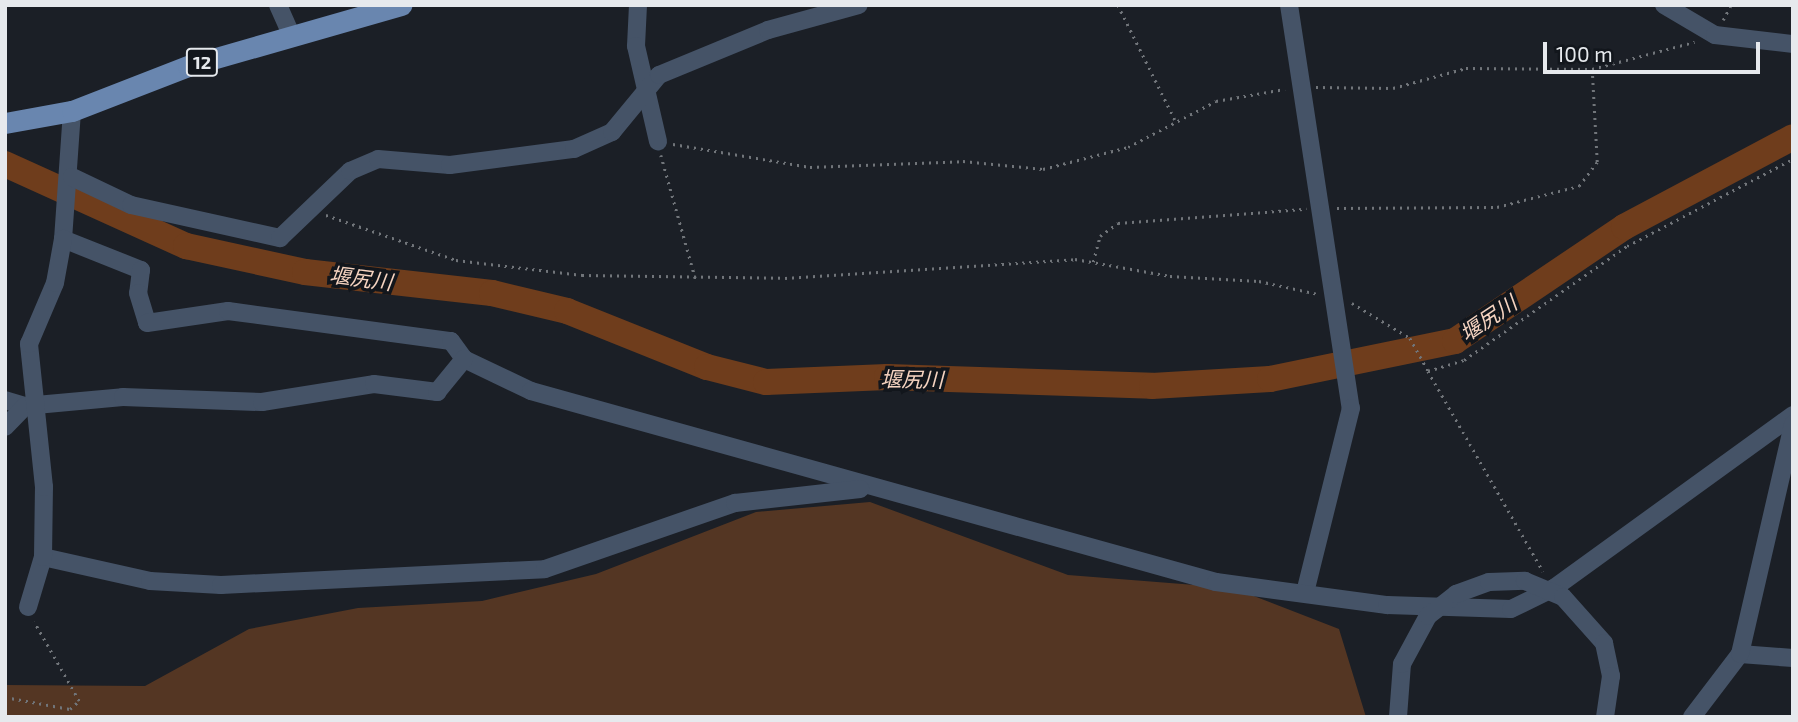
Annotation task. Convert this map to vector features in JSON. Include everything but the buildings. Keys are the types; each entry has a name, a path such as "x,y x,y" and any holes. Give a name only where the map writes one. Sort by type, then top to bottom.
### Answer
{"main road":[{"name":"12","path":"5,123 72,111 292,36 401,5"}],"street":[{"path":"278,5 292,36"},
{"path":"638,5 636,46 657,141"},
{"path":"72,178 131,205 280,238 350,171 378,159 450,165 574,149 612,132 646,96 659,75 768,30 859,5"},
{"path":"1289,5 1339,300 1349,375 1342,460 1306,593"},
{"path":"1664,5 1715,35 1793,44"},
{"path":"28,607 43,557 29,344 55,283 72,178 72,111"},
{"path":"63,239 141,270 138,293 148,323 229,311 451,341 464,359 531,391 889,490 1108,555 1216,582 1387,605 1511,610 1554,588 1793,415"},
{"path":"5,400 31,406 123,397 262,402 374,384 437,392 464,359"},
{"path":"5,427 31,406"},
{"path":"1692,717 1740,654 1793,424"},
{"path":"43,557 150,581 222,585 545,569 735,503 832,489 889,490"},
{"path":"1398,717 1399,686 1412,641 1428,616 1456,594 1489,582 1525,581 1563,597 1604,643 1611,676 1605,717"},
{"path":"1740,654 1793,658"}],"path":[{"path":"1118,5 1175,120"},
{"path":"696,279 657,141 810,167 963,162 1043,169 1128,147 1175,120 1216,101 1303,86 1393,88 1466,68 1592,69 1715,35"},
{"path":"1093,262 1100,236 1118,223 1324,208 1497,207 1579,186 1597,162 1592,69"},
{"path":"1428,371 1464,360 1626,246 1793,159"},
{"path":"311,208 456,260 582,275 696,279 1093,262 1170,276 1259,281 1339,300 1385,318 1410,338 1554,588"},
{"path":"5,697 70,709 79,701 28,607"}],"shaded area":[{"path":"870,502 1068,575 1233,588 1339,629 1366,717 5,717 5,685 145,686 249,629 358,608 482,601 596,574 756,512"}],"waterway":[{"name":"堰尻川","path":"5,164 186,246 305,272 492,293 567,311 707,367 766,382 887,377 1152,386 1270,379 1455,341 1624,227 1793,137"}]}
